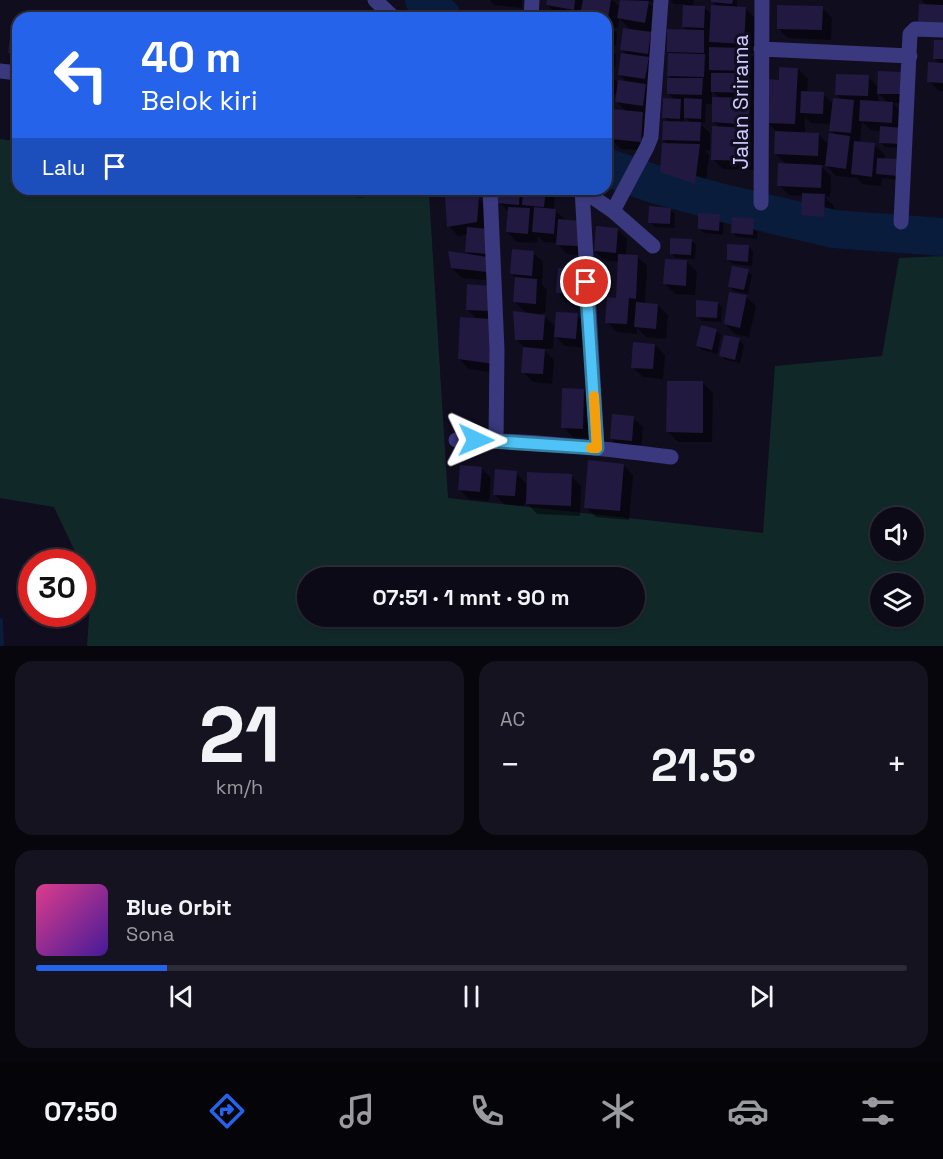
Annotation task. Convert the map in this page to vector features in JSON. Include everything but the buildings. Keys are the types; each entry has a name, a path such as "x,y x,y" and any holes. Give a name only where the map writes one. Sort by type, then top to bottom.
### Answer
{"street":[{"path":"375,0 388,12"},
{"path":"613,211 647,147 652,126 661,0"},
{"name":"Jalan Srirama","path":"761,203 762,0"},
{"path":"901,222 910,34 912,30 943,30"},
{"path":"761,49 910,56"},
{"path":"490,195 497,338 496,440"},
{"path":"582,195 597,448"},
{"path":"590,195 613,211 653,246"},
{"path":"456,440 496,440 672,457"}],"green space":[{"path":"0,139 12,140 12,195 429,195 448,498 763,533 775,366 882,356 899,258 943,256 943,646 87,646 88,627 96,627 96,549 74,549 54,507 0,498"}],"waterway":[{"path":"424,0 437,12"},
{"path":"612,169 657,185 723,203 834,229 943,237"},
{"path":"0,621 1,646"}],"slow traffic":[{"path":"591,448 597,448 594,396"}],"route":[{"path":"476,440 597,448 586,282"}]}
